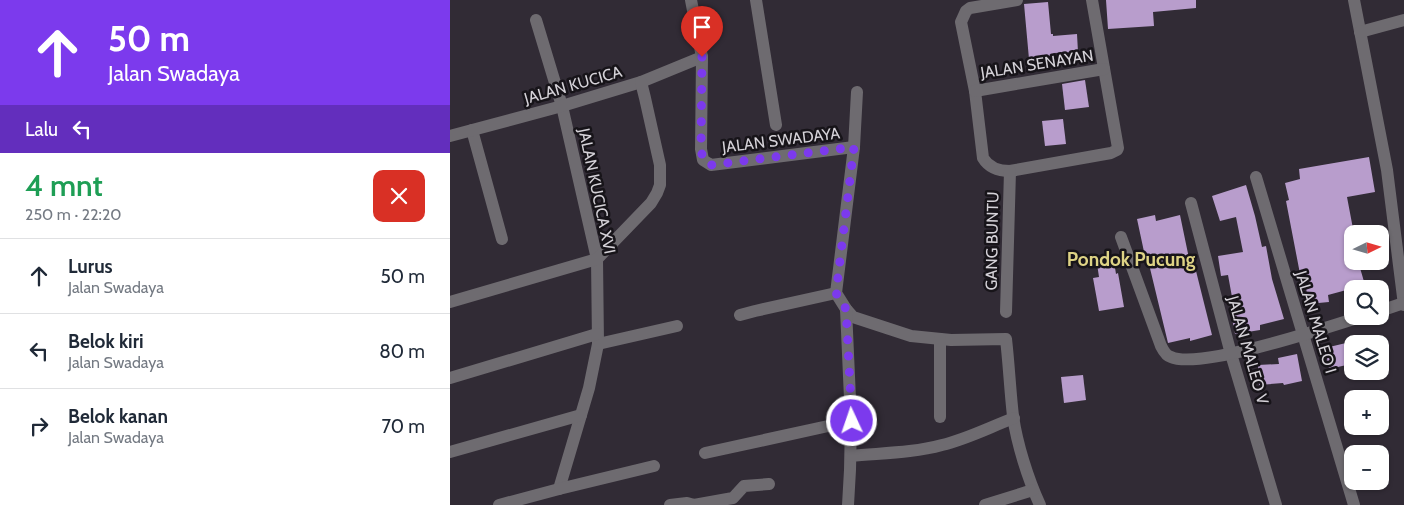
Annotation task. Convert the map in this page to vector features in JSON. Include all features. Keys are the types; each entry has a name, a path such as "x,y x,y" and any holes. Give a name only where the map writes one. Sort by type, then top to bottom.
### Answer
{"street":[{"name":"JALAN SWADAYA","path":"691,0 702,57 701,149 703,160 711,165 854,147 836,293"},
{"path":"756,0 776,126"},
{"name":"JALAN SENAYAN","path":"1017,0 970,8 966,11 961,22 975,91 983,158 991,167 1002,171 1111,153 1116,150 1117,142 1092,0"},
{"path":"1354,0 1386,170 1404,304 1389,308"},
{"name":"JALAN KUCICA XVI","path":"536,20 562,106 597,258 597,339 589,388 559,489"},
{"path":"1360,32 1404,20"},
{"name":"JALAN KUCICA","path":"450,136 562,106 640,82 702,57"},
{"name":"JALAN SENAYAN","path":"975,91 1104,69"},
{"path":"450,302 597,258 651,203 660,185 661,175 640,82"},
{"path":"854,147 857,92"},
{"path":"472,130 502,239"},
{"name":"GANG BUNTU","path":"1006,312 1010,171"},
{"name":"JALAN MALEO I","path":"1256,177 1354,505"},
{"name":"JALAN MALEO V","path":"1191,203 1231,354 1276,505"},
{"path":"1121,237 1161,346 1169,357 1184,361 1231,354 1344,322"},
{"path":"740,315 836,293 853,317 911,336 940,339 1006,339 1014,418 1024,461 1040,505"},
{"path":"846,309 852,421 848,505"},
{"path":"450,378 597,339 677,326"},
{"path":"940,339 940,417"},
{"path":"450,452 581,415"},
{"path":"851,456 941,446 1014,418"},
{"path":"705,453 852,421"},
{"path":"499,505 654,466"},
{"path":"670,505 687,503 694,505 733,498 744,486 769,484"},
{"path":"985,505 1033,490"}],"building":[{"path":"1106,0 1196,0 1196,8 1153,12 1154,26 1108,29"},
{"path":"1048,2 1051,34 1053,36 1077,34 1078,52 1054,53 1055,57 1029,59 1024,4"},
{"path":"1085,80 1089,107 1065,110 1062,84"},
{"path":"1063,119 1066,144 1045,146 1042,121"},
{"path":"1369,157 1375,192 1347,197 1352,225 1344,225 1344,270 1361,270 1364,280 1344,280 1344,291 1328,295 1329,302 1308,304 1305,278 1301,279 1286,201 1289,200 1285,183 1300,179 1299,169"},
{"path":"1246,185 1262,247 1266,246 1272,279 1284,319 1260,325 1260,330 1235,334 1230,308 1234,308 1228,275 1221,276 1218,256 1243,252 1236,217 1220,221 1212,196"},
{"path":"1155,215 1156,221 1180,215 1191,268 1195,267 1212,335 1190,341 1190,338 1168,343 1137,219"},
{"path":"1113,255 1124,307 1099,311 1093,278 1099,277 1096,257"},
{"path":"1344,343 1344,366 1329,369 1325,348"},
{"path":"1297,354 1302,381 1284,385 1283,383 1259,385 1258,365 1279,364 1278,358"},
{"path":"1083,375 1086,400 1064,403 1061,377"}],"district":[{"name":"Pondok Pucung","path":"1131,259"}],"route":[{"path":"702,57 701,149 703,160 711,165 854,147 836,293 846,309 852,421"}]}
